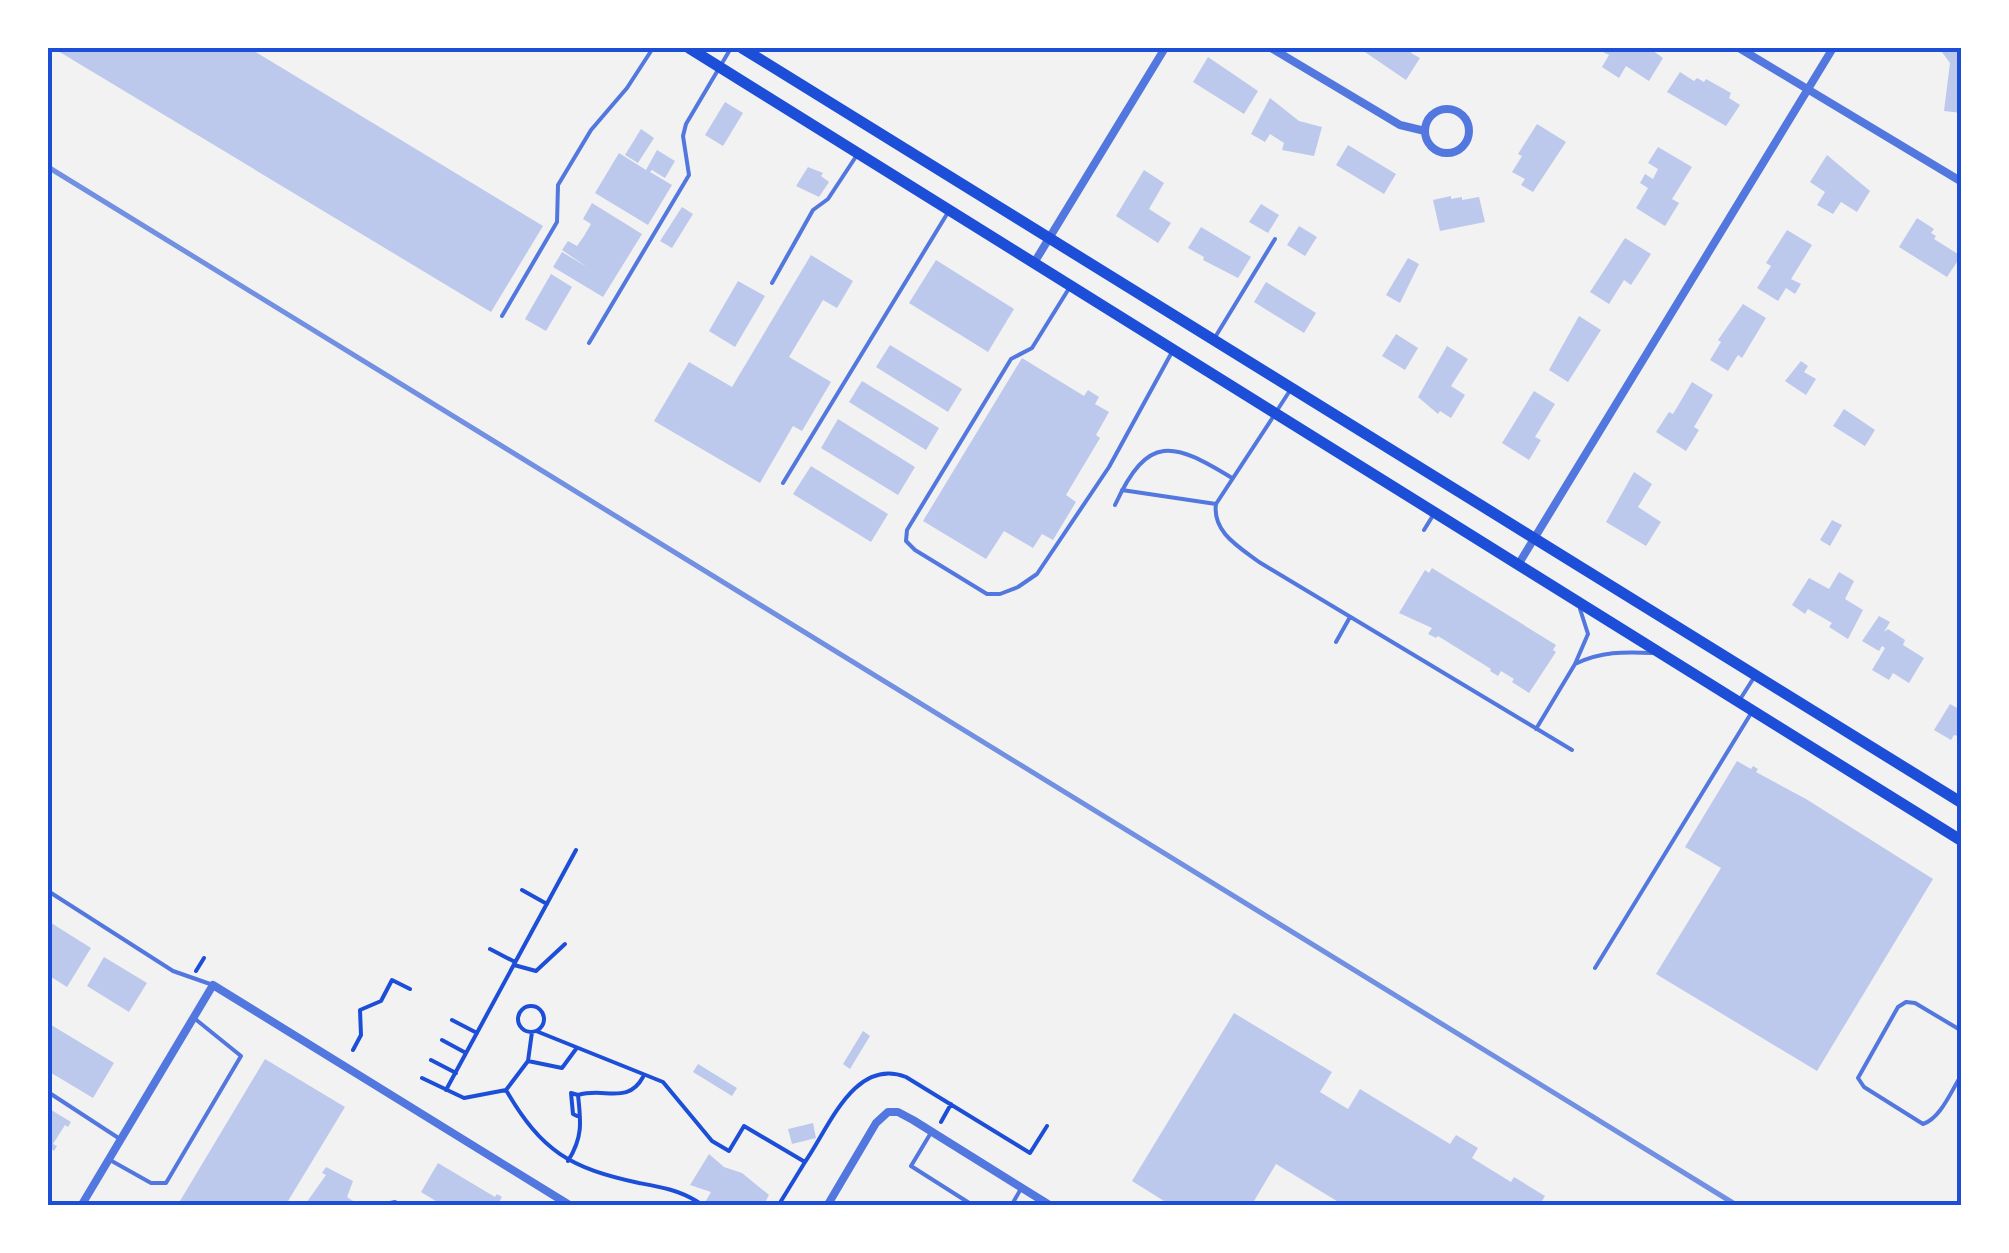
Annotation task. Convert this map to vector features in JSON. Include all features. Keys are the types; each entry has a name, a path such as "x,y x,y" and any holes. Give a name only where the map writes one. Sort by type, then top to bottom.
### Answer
{"main road":[{"path":"688,48 1752,711 1960,836"},
{"path":"742,48 1962,804"}],"street":[{"path":"1034,263 1165,48"},
{"path":"1271,48 1400,125 1425,131"},
{"path":"1739,48 1962,182"},
{"path":"1518,565 1833,48"},
{"path":"1448,110 1461,114 1469,134 1462,147 1450,153 1430,145 1425,131 1429,118 1448,110"},
{"path":"82,1205 213,985 571,1206"},
{"path":"827,1206 882,1115 898,1112 1051,1206"}],"lane":[{"path":"502,316 557,222 558,185 590,130 627,88 652,48"},
{"path":"589,343 688,175 683,136 686,124 731,48"},
{"path":"772,283 813,210 828,199 858,153"},
{"path":"783,483 949,210"},
{"path":"1214,339 1276,240"},
{"path":"1070,286 1032,348 1011,359 908,530 906,541 916,550 987,594 1000,594 1037,574 1109,466 1173,350"},
{"path":"1292,388 1216,504 1215,515 1221,530 1259,562 1572,750"},
{"path":"1116,505 1140,464 1161,450 1192,454 1232,478"},
{"path":"1122,490 1216,504"},
{"path":"1424,530 1435,513"},
{"path":"1536,729 1575,664 1588,634 1576,601"},
{"path":"1336,642 1350,617"},
{"path":"1575,664 1619,651 1660,654"},
{"path":"1738,702 1755,675"},
{"path":"1595,968 1752,711"},
{"path":"48,891 173,971 213,985"},
{"path":"1962,1031 1916,1003 1906,1002 1898,1007 1858,1078 1864,1087 1922,1124 1937,1114 1962,1074"},
{"path":"108,1159 151,1183 166,1183 241,1056 194,1018"},
{"path":"48,1092 120,1140"},
{"path":"933,1132 910,1166 974,1206"},
{"path":"1010,1206 1022,1187"},
{"path":"375,1204 395,1202 401,1206"}],"path":[{"path":"446,1090 576,850"},
{"path":"522,890 546,904"},
{"path":"490,949 514,964 536,971 565,944"},
{"path":"353,1050 362,1035 360,1010 381,1001 392,980 410,990"},
{"path":"422,1078 464,1098 506,1090 528,1060 534,1031 544,1021 537,1007 520,1010 517,1018 523,1030 534,1031 663,1082 712,1141 729,1151 744,1126 804,1162 778,1206"},
{"path":"452,1020 477,1034"},
{"path":"442,1040 466,1053"},
{"path":"528,1060 562,1068 576,1048"},
{"path":"431,1060 456,1073"},
{"path":"568,1161 580,1141 571,1092 621,1095 631,1092 644,1075"},
{"path":"506,1090 535,1134 568,1161 599,1174 682,1192 698,1202 696,1206"},
{"path":"933,1132 951,1104"}],"building":[{"path":"53,48 249,48 543,226 491,312"},
{"path":"1359,48 1411,48 1411,53 1420,58 1406,80"},
{"path":"1649,48 1663,58 1649,81 1626,66 1619,78 1602,67 1609,55 1601,51"},
{"path":"1939,48 1962,48 1962,113 1944,111 1950,63"},
{"path":"1208,57 1258,91 1244,114 1193,82"},
{"path":"1680,72 1694,81 1706,79 1731,93 1729,98 1740,105 1726,126 1667,92"},
{"path":"1270,98 1299,121 1322,127 1314,156 1282,150 1284,143 1270,134 1265,142 1251,134"},
{"path":"725,102 743,113 723,146 705,135"},
{"path":"1537,124 1566,142 1533,192 1521,185 1525,179 1512,172"},
{"path":"641,129 654,138 638,163 625,155"},
{"path":"1348,145 1396,174 1384,194 1336,165"},
{"path":"1658,147 1692,167 1672,199 1679,203 1665,226 1636,208 1648,188 1640,183 1645,174 1653,179 1658,169 1648,163"},
{"path":"657,150 675,161 665,178 650,172 672,185 648,225 595,193 619,153 646,170"},
{"path":"1827,155 1870,191 1857,212 1841,202 1833,214 1817,205 1825,192 1810,182"},
{"path":"808,167 823,173 821,176 829,182 819,197 796,186"},
{"path":"1144,170 1164,183 1149,209 1171,223 1158,243 1116,216"},
{"path":"1451,196 1462,200 1479,197 1485,222 1440,231 1433,200"},
{"path":"592,203 642,234 603,297 553,267 562,252 587,267 562,250 568,241 577,246 584,236 591,224 583,219"},
{"path":"1261,204 1279,215 1268,233 1249,222"},
{"path":"682,207 693,214 672,248 660,241"},
{"path":"1917,218 1934,229 1934,239 1961,256 1947,277 1899,247"},
{"path":"1299,226 1317,237 1305,256 1287,245"},
{"path":"1201,227 1251,257 1238,278 1188,248"},
{"path":"1787,230 1812,245 1791,279 1801,284 1795,294 1786,288 1778,301 1757,288 1771,266 1766,263"},
{"path":"1625,238 1651,254 1631,285 1624,280 1609,304 1590,292"},
{"path":"811,255 853,281 837,308 823,300 789,357 831,382 802,431 793,426 760,483 654,421 689,362 732,387"},
{"path":"1408,258 1419,264 1400,303 1386,295"},
{"path":"936,260 1014,309 988,352 909,303"},
{"path":"551,274 572,287 546,331 525,319"},
{"path":"738,281 765,296 735,347 709,331"},
{"path":"1266,282 1316,313 1304,333 1254,302"},
{"path":"1743,304 1766,318 1742,358 1738,355 1728,371 1710,360 1721,342 1718,340"},
{"path":"1579,316 1601,330 1568,382 1549,370"},
{"path":"1396,334 1418,348 1405,370 1382,356"},
{"path":"890,345 962,389 948,412 876,367"},
{"path":"1447,346 1468,359 1451,386 1465,395 1451,418 1440,411 1438,414 1418,397"},
{"path":"1022,358 1084,396 1088,390 1099,397 1095,404 1109,412 1096,435 1100,438 1066,495 1076,502 1053,540 1042,534 1033,548 1004,531 986,559 923,521"},
{"path":"1801,361 1808,366 1804,372 1816,379 1806,395 1785,381"},
{"path":"862,381 939,428 926,450 849,402"},
{"path":"1692,382 1713,395 1694,427 1699,430 1686,451 1656,432 1669,412 1673,414"},
{"path":"1534,391 1555,404 1535,437 1541,440 1529,460 1502,443"},
{"path":"1844,409 1875,430 1865,446 1833,426"},
{"path":"838,419 915,467 898,495 821,448"},
{"path":"811,466 888,514 871,542 793,494"},
{"path":"1634,472 1652,484 1638,507 1661,522 1646,546 1606,522"},
{"path":"1832,520 1842,525 1830,546 1820,540"},
{"path":"1432,568 1556,645 1556,652 1529,693 1501,671 1498,676 1438,636 1428,634 1432,628 1399,613 1425,570 1429,573"},
{"path":"1839,572 1854,581 1845,599 1863,610 1848,639 1829,627 1832,623 1792,605 1809,578 1829,589"},
{"path":"1879,616 1890,622 1884,632 1888,629 1905,640 1903,645 1924,658 1909,683 1893,673 1889,680 1872,670 1885,648 1882,646 1879,651 1862,641"},
{"path":"1950,704 1959,709 1962,704 1962,737 1954,735 1951,740 1934,730"},
{"path":"1737,761 1758,769 1756,772 1933,879 1817,1071 1656,974 1721,868 1685,847"},
{"path":"48,921 91,948 67,987 48,975"},
{"path":"104,957 147,983 129,1012 87,986"},
{"path":"1234,1013 1332,1072 1320,1092 1348,1109 1360,1089 1450,1144 1456,1135 1478,1148 1472,1158 1511,1182 1514,1177 1545,1196 1539,1206 1345,1206 1276,1164 1251,1206 1172,1206 1132,1181"},
{"path":"48,1023 114,1063 93,1098 48,1071"},
{"path":"863,1031 870,1036 850,1069 843,1064"},
{"path":"265,1059 345,1107 285,1206 177,1206"},
{"path":"698,1064 737,1088 732,1096 693,1072"},
{"path":"48,1108 71,1122 53,1144 57,1146 54,1151 48,1146"},
{"path":"813,1123 816,1138 792,1144 788,1129"},
{"path":"709,1154 769,1195 763,1206 703,1206 711,1192 690,1185"},
{"path":"438,1163 495,1197 502,1197 497,1206 444,1206 421,1192"},
{"path":"326,1167 353,1181 347,1197 361,1206 304,1206 326,1175 322,1173"}],"railway":[{"path":"48,167 1738,1206"}]}
